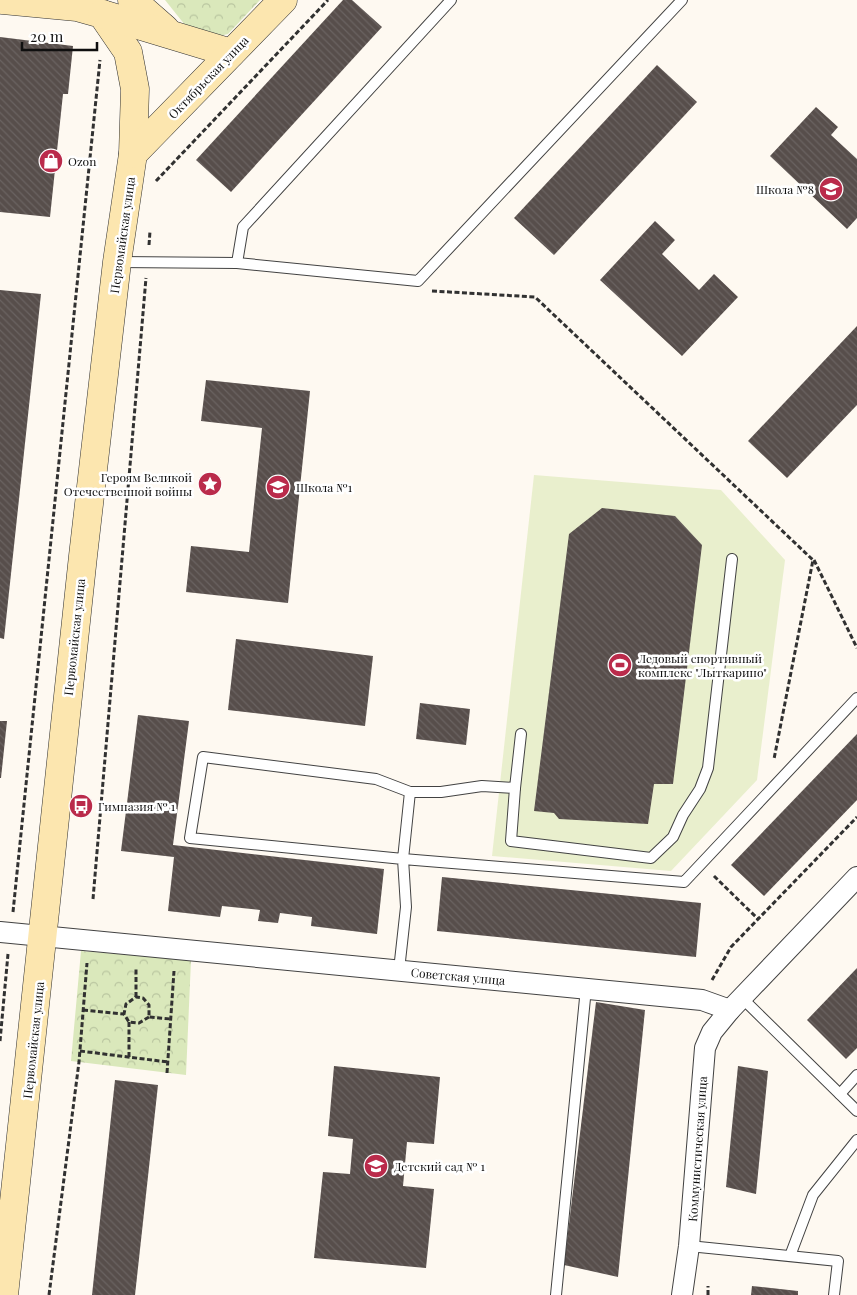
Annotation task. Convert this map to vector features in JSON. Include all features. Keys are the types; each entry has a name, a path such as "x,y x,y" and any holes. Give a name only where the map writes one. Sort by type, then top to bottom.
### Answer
{"street":[{"path":"3,0 90,11 231,53"},
{"path":"132,0 172,35"},
{"name":"Октябрьская улица","path":"133,154 283,0"},
{"name":"Первомайская улица","path":"4,1295 44,937 83,556 117,262 133,154 135,89 128,52 90,11"},
{"path":"736,1004 857,877"},
{"name":"Советская улица","path":"0,932 736,1004"},
{"name":"Коммунистическая улица","path":"682,1295 689,1246 705,1048 712,1032 736,1004"}],"lane":[{"path":"237,263 243,227 451,0"},
{"path":"117,262 237,263 418,281 682,0"},
{"path":"521,734 511,841 651,858 673,837 683,816 700,789 708,768 732,559"},
{"path":"515,788 482,786 441,792 410,792 376,779 203,757 190,838 403,859 684,882 857,698"},
{"path":"399,970 406,907 403,859 410,792"},
{"path":"556,1295 586,988"},
{"path":"736,1004 857,1111"},
{"path":"840,1094 857,1075"},
{"path":"790,1256 813,1195 857,1140"},
{"path":"689,1246 838,1260 834,1295"}],"path":[{"path":"154,190 155,182 328,0"},
{"path":"13,916 101,61 99,52"},
{"path":"92,898 151,223"},
{"path":"426,291 535,298 813,560 857,648"},
{"path":"774,764 813,560"},
{"path":"711,982 731,947 857,817"},
{"path":"701,864 758,919"},
{"path":"0,1041 9,955"},
{"path":"49,1295 80,1050 87,961"},
{"path":"136,964 136,998"},
{"path":"167,1073 174,968"},
{"path":"124,1014 126,1004 136,998 142,998 148,1005 150,1017"},
{"path":"83,1010 124,1014 130,1022 129,1057"},
{"path":"130,1022 140,1023 150,1017 171,1019"},
{"path":"80,1050 168,1062"}],"green space":[{"path":"165,0 260,0 228,34 211,38 193,35"},
{"path":"534,475 721,490 785,560 757,780 671,871 492,856"},
{"path":"81,951 191,960 186,1075 71,1061"}],"building":[{"path":"343,0 352,0 382,27 231,192 196,160"},
{"path":"0,37 73,46 68,94 63,94 50,217 0,212"},
{"path":"657,65 697,102 554,255 514,218"},
{"name":"Школа №8","path":"816,107 838,127 831,135 857,159 857,218 847,229 770,156"},
{"path":"655,221 675,240 662,254 699,290 714,274 738,297 682,356 600,280"},
{"path":"0,290 41,294 4,639 0,638"},
{"path":"857,326 857,405 787,478 748,441"},
{"name":"Школа №1","path":"206,380 310,391 288,603 186,592 191,546 249,552 262,428 201,421"},
{"name":"Ледовый спортивный комплекс \"Лыткарино\"","path":"602,508 675,516 702,545 673,784 654,784 648,824 559,819 554,813 534,811 569,534"},
{"path":"236,639 373,656 365,726 228,710"},
{"path":"420,703 470,709 466,745 416,739"},
{"path":"138,715 189,721 173,845 384,869 377,934 311,926 312,917 280,913 278,923 258,921 260,910 222,906 220,917 168,911 174,857 121,851"},
{"path":"0,721 7,721 1,778 0,778"},
{"path":"857,734 857,800 764,896 731,865"},
{"path":"442,877 701,903 696,957 437,931"},
{"path":"857,968 857,1048 846,1059 807,1020"},
{"path":"596,1002 645,1010 618,1277 564,1265"},
{"path":"334,1066 440,1077 434,1144 407,1142 403,1186 434,1189 426,1268 314,1258 323,1172 350,1174 353,1139 328,1136"},
{"path":"738,1066 768,1071 756,1194 726,1187"},
{"path":"115,1080 158,1085 135,1295 92,1295"},
{"path":"752,1286 798,1291 798,1295 751,1295"}],"place":[{"name":"Ozon","path":"51,161"},
{"name":"Школа №8","path":"831,189"},
{"name":"Героям Великой Отечественной войны","path":"210,484"},
{"name":"Школа №1","path":"278,487"},
{"name":"Ледовый спортивный комплекс \"Лыткарино\"","path":"620,665"},
{"name":"Гимназия № 1","path":"81,806"},
{"name":"Детский сад № 1","path":"376,1166"}]}
